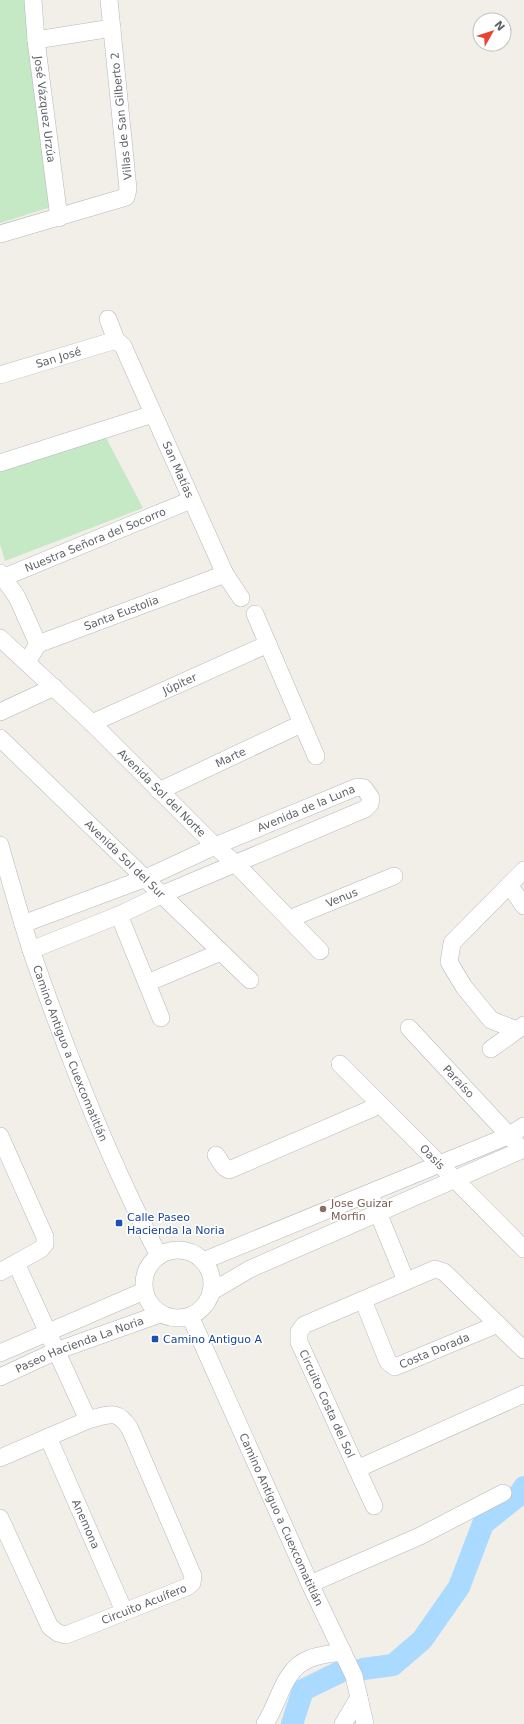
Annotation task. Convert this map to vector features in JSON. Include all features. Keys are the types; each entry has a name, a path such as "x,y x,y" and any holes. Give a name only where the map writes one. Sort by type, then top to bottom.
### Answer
{"street":[{"name":"José Vázquez Urzúa","path":"33,0 36,40 59,218"},
{"name":"Villas de San Gilberto 2","path":"0,234 59,218 126,197 128,189 109,0"},
{"path":"36,40 112,28"},
{"name":"San Matías","path":"108,319 116,340 123,346 225,574 242,598"},
{"name":"San José","path":"0,375 116,340"},
{"path":"0,462 153,414"},
{"name":"Nuestra Señora del Socorro","path":"1,576 191,500"},
{"name":"Santa Eustolia","path":"38,644 225,574"},
{"path":"1,576 17,597 38,644 27,662"},
{"path":"255,614 316,756"},
{"name":"Avenida Sol del Norte","path":"0,638 92,723 215,846 236,864 320,951"},
{"name":"Júpiter","path":"92,723 268,644"},
{"path":"0,712 54,687"},
{"name":"Marte","path":"159,791 301,724"},
{"name":"Avenida Sol del Sur","path":"0,738 163,894 250,980"},
{"name":"Avenida de la Luna","path":"23,924 146,878 215,846 357,787 364,788 371,798 370,804 365,809 163,894 119,915 31,950"},
{"path":"322,801 331,824"},
{"name":"Camino Antiguo a Cuexcomatitlán","path":"0,845 31,950 80,1080 136,1212 158,1256"},
{"path":"521,1028 491,1020 464,987 449,962 452,943 524,870"},
{"name":"Venus","path":"289,919 394,876"},
{"path":"509,885 524,906"},
{"path":"119,915 161,1018"},
{"path":"147,982 221,952"},
{"name":"Paraíso","path":"409,1028 523,1150"},
{"path":"491,1049 521,1028"},
{"name":"Oasis","path":"340,1064 452,1179 524,1250"},
{"path":"216,1155 224,1167 230,1170 380,1105"},
{"path":"203,1261 370,1194 509,1135 524,1126"},
{"path":"0,1136 45,1237 45,1244 41,1249 0,1272"},
{"path":"212,1292 250,1269 452,1179 523,1150"},
{"path":"370,1194 406,1281"},
{"path":"182,1250 193,1253 203,1261 209,1270 212,1281 212,1292 204,1307 190,1316 180,1318 170,1318 160,1314 148,1300 144,1291 144,1278 149,1265 158,1256 170,1251 182,1250"},
{"path":"16,1263 88,1420"},
{"name":"Circuito Costa del Sol","path":"524,1350 444,1272 435,1269 304,1325 299,1332 298,1342 357,1469 524,1394"},
{"name":"Paseo Hacienda La Noria","path":"0,1353 144,1291"},
{"name":"Costa Dorada","path":"363,1300 388,1362 396,1367 498,1324"},
{"name":"Paseo Hacienda La Noria","path":"0,1377 56,1351 160,1314"},
{"name":"Camino Antiguo a Cuexcomatitlán","path":"190,1316 310,1584 354,1676 363,1723"},
{"name":"Circuito Acuífero","path":"0,1458 88,1420 114,1414 124,1419 193,1576 192,1583 186,1587 66,1635 58,1633 50,1627 0,1518"},
{"name":"Anemona","path":"48,1438 124,1611"},
{"path":"357,1469 374,1506"},
{"path":"310,1584 420,1536 503,1493"},
{"path":"265,1724 284,1685 295,1669 308,1659 343,1652"},
{"path":"343,1724 359,1697"}],"green space":[{"path":"0,0 26,0 51,207 0,223"},
{"path":"105,436 143,508 5,561 0,544 0,464"}],"waterway":[{"path":"363,1669 393,1665 422,1640 459,1587 483,1524 518,1496 524,1487"},
{"path":"292,1724 303,1690 340,1672"}],"place":[{"name":"Jose Guizar Morfin","path":"323,1209"},
{"name":"Calle Paseo Hacienda la Noria","path":"119,1223"},
{"name":"Camino Antiguo A","path":"155,1339"}]}
